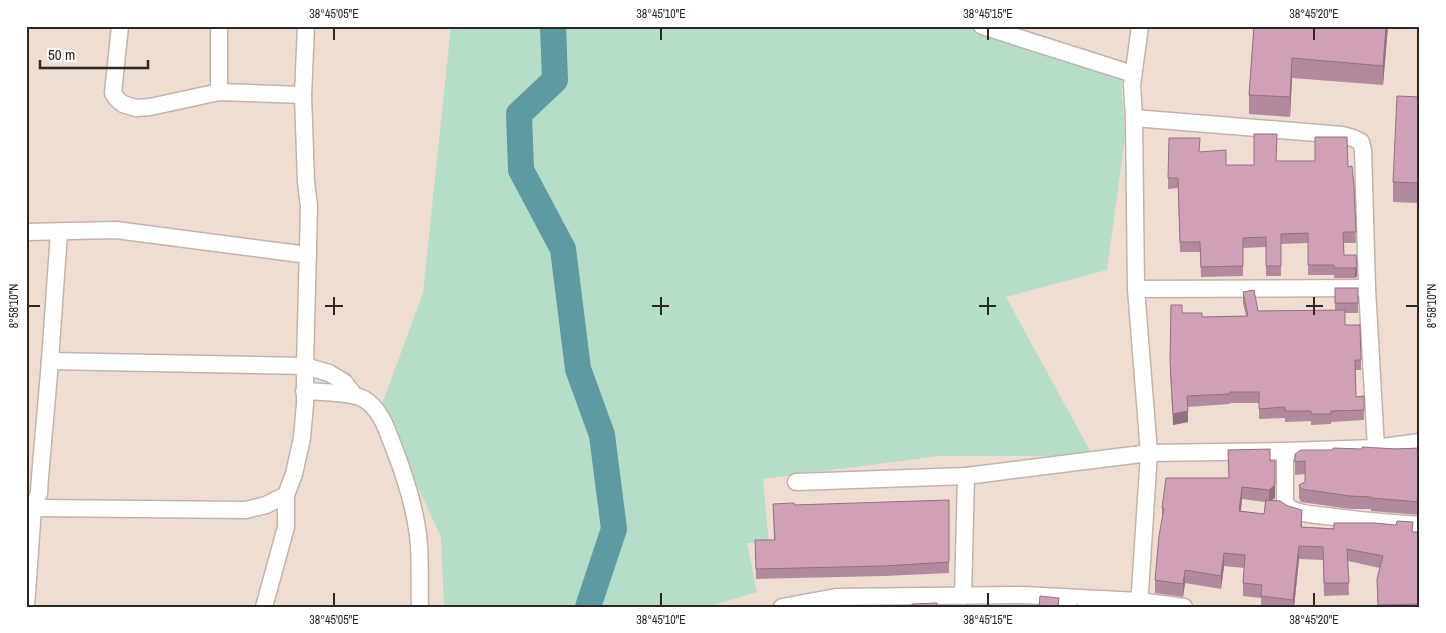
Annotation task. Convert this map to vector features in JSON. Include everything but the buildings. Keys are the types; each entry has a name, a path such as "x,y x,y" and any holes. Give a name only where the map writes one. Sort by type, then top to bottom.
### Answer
{"street":[{"path":"120,26 113,92 123,104 136,108 150,107 219,92 303,95"},
{"path":"219,26 219,92"},
{"path":"264,607 286,527 286,495 294,474 302,438 305,404 304,366 309,206 306,182 303,95 306,26"},
{"path":"982,26 1133,74"},
{"path":"1139,604 1149,452 1136,289 1132,85 1140,26"},
{"path":"1134,118 1342,135 1361,142 1364,150 1368,288 1376,448"},
{"path":"26,232 116,230 308,255"},
{"path":"26,607 33,508 39,494 59,232"},
{"path":"1136,289 1368,288"},
{"path":"50,361 304,366 329,374 344,382 354,395"},
{"path":"304,391 354,395 364,399 376,410 384,424 404,472 412,502 418,536 420,607"},
{"path":"796,482 966,476 1149,452 1376,448 1420,442"},
{"path":"1285,451 1285,500 1286,506 1291,509 1306,514 1420,525"},
{"path":"963,596 966,476"},
{"path":"33,508 246,510 266,505 286,495"},
{"path":"788,606 836,597 892,602 963,596 1023,601 1184,607"}],"green space":[{"path":"451,26 1000,26 1120,60 1125,138 1107,270 1006,297 1093,456 939,456 763,479 769,544 747,543 757,592 707,607 444,607 441,537 381,407 423,293"}],"waterway":[{"path":"553,26 555,80 519,114 521,170 563,249 578,369 602,435 614,529 588,607"}]}
